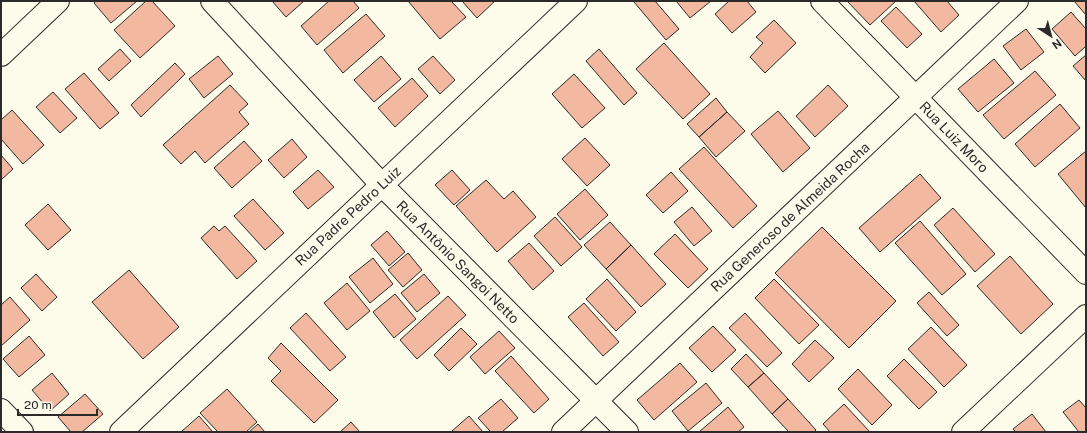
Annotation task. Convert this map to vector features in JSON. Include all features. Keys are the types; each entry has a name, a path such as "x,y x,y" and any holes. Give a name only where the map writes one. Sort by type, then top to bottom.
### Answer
{"street":[{"path":"1,54 58,1"},
{"name":"Rua Antônio Sangoi Netto","path":"212,1 382,185 627,432"},
{"name":"Rua Padre Pedro Luiz","path":"121,432 576,1"},
{"name":"Rua Luiz Moro","path":"822,1 1086,273"},
{"name":"Rua Generoso de Almeida Rocha","path":"563,432 1017,1"},
{"path":"963,432 1086,316"},
{"path":"1,410 22,432"}],"building":[{"path":"96,1 137,1 111,23 94,3"},
{"path":"146,1 152,1 175,26 140,58 114,30"},
{"path":"272,1 304,1 286,17"},
{"path":"329,1 353,1 359,8 317,45 301,26"},
{"path":"408,1 451,1 466,17 440,39"},
{"path":"462,1 495,1 477,18"},
{"path":"655,1 679,29 666,40 634,2"},
{"path":"676,1 711,1 690,18"},
{"path":"729,1 747,1 756,12 732,33 715,14"},
{"path":"847,1 896,1 870,25"},
{"path":"914,1 947,1 959,15 941,32"},
{"path":"1074,1 1086,1 1086,15"},
{"path":"896,7 922,34 907,48 881,21"},
{"path":"1071,12 1086,29 1086,46 1075,56 1052,29"},
{"path":"366,14 385,36 343,73 324,50"},
{"path":"774,20 796,43 765,73 750,57 763,43 756,37"},
{"path":"1026,29 1044,52 1021,70 1003,46"},
{"path":"664,43 710,94 683,119 636,69"},
{"path":"120,49 131,61 109,81 98,69"},
{"path":"599,49 637,93 624,105 586,61"},
{"path":"1086,55 1086,81 1073,66"},
{"path":"218,56 233,74 204,98 189,79"},
{"path":"381,56 401,79 374,102 354,80"},
{"path":"433,56 455,80 440,94 418,69"},
{"path":"994,59 1014,83 978,112 958,89"},
{"path":"175,63 185,74 141,117 131,105"},
{"path":"1035,71 1056,95 1004,139 983,115"},
{"path":"84,73 119,113 100,129 65,89"},
{"path":"574,74 605,108 582,128 552,94"},
{"path":"412,78 428,96 395,127 378,108"},
{"path":"230,85 248,104 239,112 249,124 205,163 195,151 181,164 163,145"},
{"path":"828,85 848,106 815,137 796,116"},
{"path":"53,92 77,118 60,133 36,107"},
{"path":"716,98 727,112 699,137 687,124"},
{"path":"1060,104 1080,128 1035,167 1015,144"},
{"path":"12,110 44,145 23,164 1,139 1,120"},
{"path":"778,111 810,148 783,172 751,134"},
{"path":"727,112 745,131 716,157 699,137"},
{"path":"585,138 610,165 587,186 562,159"},
{"path":"292,139 307,157 284,178 268,160"},
{"path":"244,141 262,161 232,188 214,168"},
{"path":"704,147 757,206 733,228 679,169"},
{"path":"1086,151 1086,208 1058,174"},
{"path":"1,155 13,169 1,180"},
{"path":"318,170 334,187 308,209 293,192"},
{"path":"452,170 470,190 454,205 435,185"},
{"path":"671,172 688,191 663,213 646,195"},
{"path":"920,174 941,198 880,252 859,228"},
{"path":"486,180 504,199 513,191 536,217 497,252 456,206"},
{"path":"585,189 608,215 580,240 557,214"},
{"path":"253,199 284,233 265,250 234,216"},
{"path":"48,204 71,230 48,250 25,225"},
{"path":"692,207 712,231 694,246 674,222"},
{"path":"953,208 995,254 975,272 934,225"},
{"path":"555,217 582,247 561,266 534,236"},
{"path":"920,221 966,274 942,295 895,243"},
{"path":"610,222 631,245 606,269 584,245"},
{"path":"214,226 219,231 225,226 257,261 237,279 201,238"},
{"path":"822,227 896,301 849,348 775,273"},
{"path":"387,231 405,252 389,266 371,245"},
{"path":"675,234 708,269 688,288 654,254"},
{"path":"529,243 554,271 533,290 508,261"},
{"path":"631,245 666,284 641,307 606,269"},
{"path":"408,253 422,270 403,287 388,270"},
{"path":"1010,256 1053,304 1021,334 977,286"},
{"path":"373,258 393,284 370,303 349,277"},
{"path":"129,270 179,327 143,359 92,302"},
{"path":"36,274 57,297 42,311 21,288"},
{"path":"424,274 440,293 417,312 401,293"},
{"path":"607,279 636,312 616,331 586,299"},
{"path":"774,279 819,325 799,344 755,298"},
{"path":"347,283 370,311 347,330 324,303"},
{"path":"929,292 959,325 947,336 917,303"},
{"path":"395,294 416,319 394,338 373,312"},
{"path":"448,296 466,315 417,359 400,340"},
{"path":"10,297 30,320 1,346 1,305"},
{"path":"584,303 619,342 603,356 568,317"},
{"path":"306,313 346,357 330,371 290,328"},
{"path":"745,313 782,353 767,367 729,328"},
{"path":"713,326 736,350 712,372 689,348"},
{"path":"931,327 967,365 944,387 908,349"},
{"path":"461,328 477,344 449,371 434,355"},
{"path":"499,331 515,348 485,374 470,357"},
{"path":"29,336 45,355 19,377 3,359"},
{"path":"815,340 834,358 809,382 792,364"},
{"path":"281,343 338,400 314,423 271,381 281,371 268,358"},
{"path":"746,354 764,373 748,387 731,369"},
{"path":"511,356 549,399 534,413 495,371"},
{"path":"904,359 937,392 919,409 887,376"},
{"path":"680,363 697,382 654,420 637,400"},
{"path":"858,369 892,405 872,425 838,389"},
{"path":"52,373 69,394 50,411 32,390"},
{"path":"764,373 788,399 772,414 748,387"},
{"path":"706,383 722,403 688,431 672,411"},
{"path":"227,389 257,422 246,432 218,432 200,413"},
{"path":"85,394 103,414 82,432 71,432 58,417"},
{"path":"501,399 518,418 502,432 491,432 478,418"},
{"path":"788,399 816,430 814,432 789,432 772,414"},
{"path":"1079,400 1086,408 1086,432 1079,432 1063,412"},
{"path":"844,404 870,432 830,432 823,424"},
{"path":"728,407 744,427 738,432 699,432"},
{"path":"1032,414 1046,432 1016,432 1013,429"},
{"path":"199,416 213,432 181,432"},
{"path":"469,416 483,432 452,431"},
{"path":"351,422 360,432 340,432"},
{"path":"258,424 265,432 249,432"}]}
